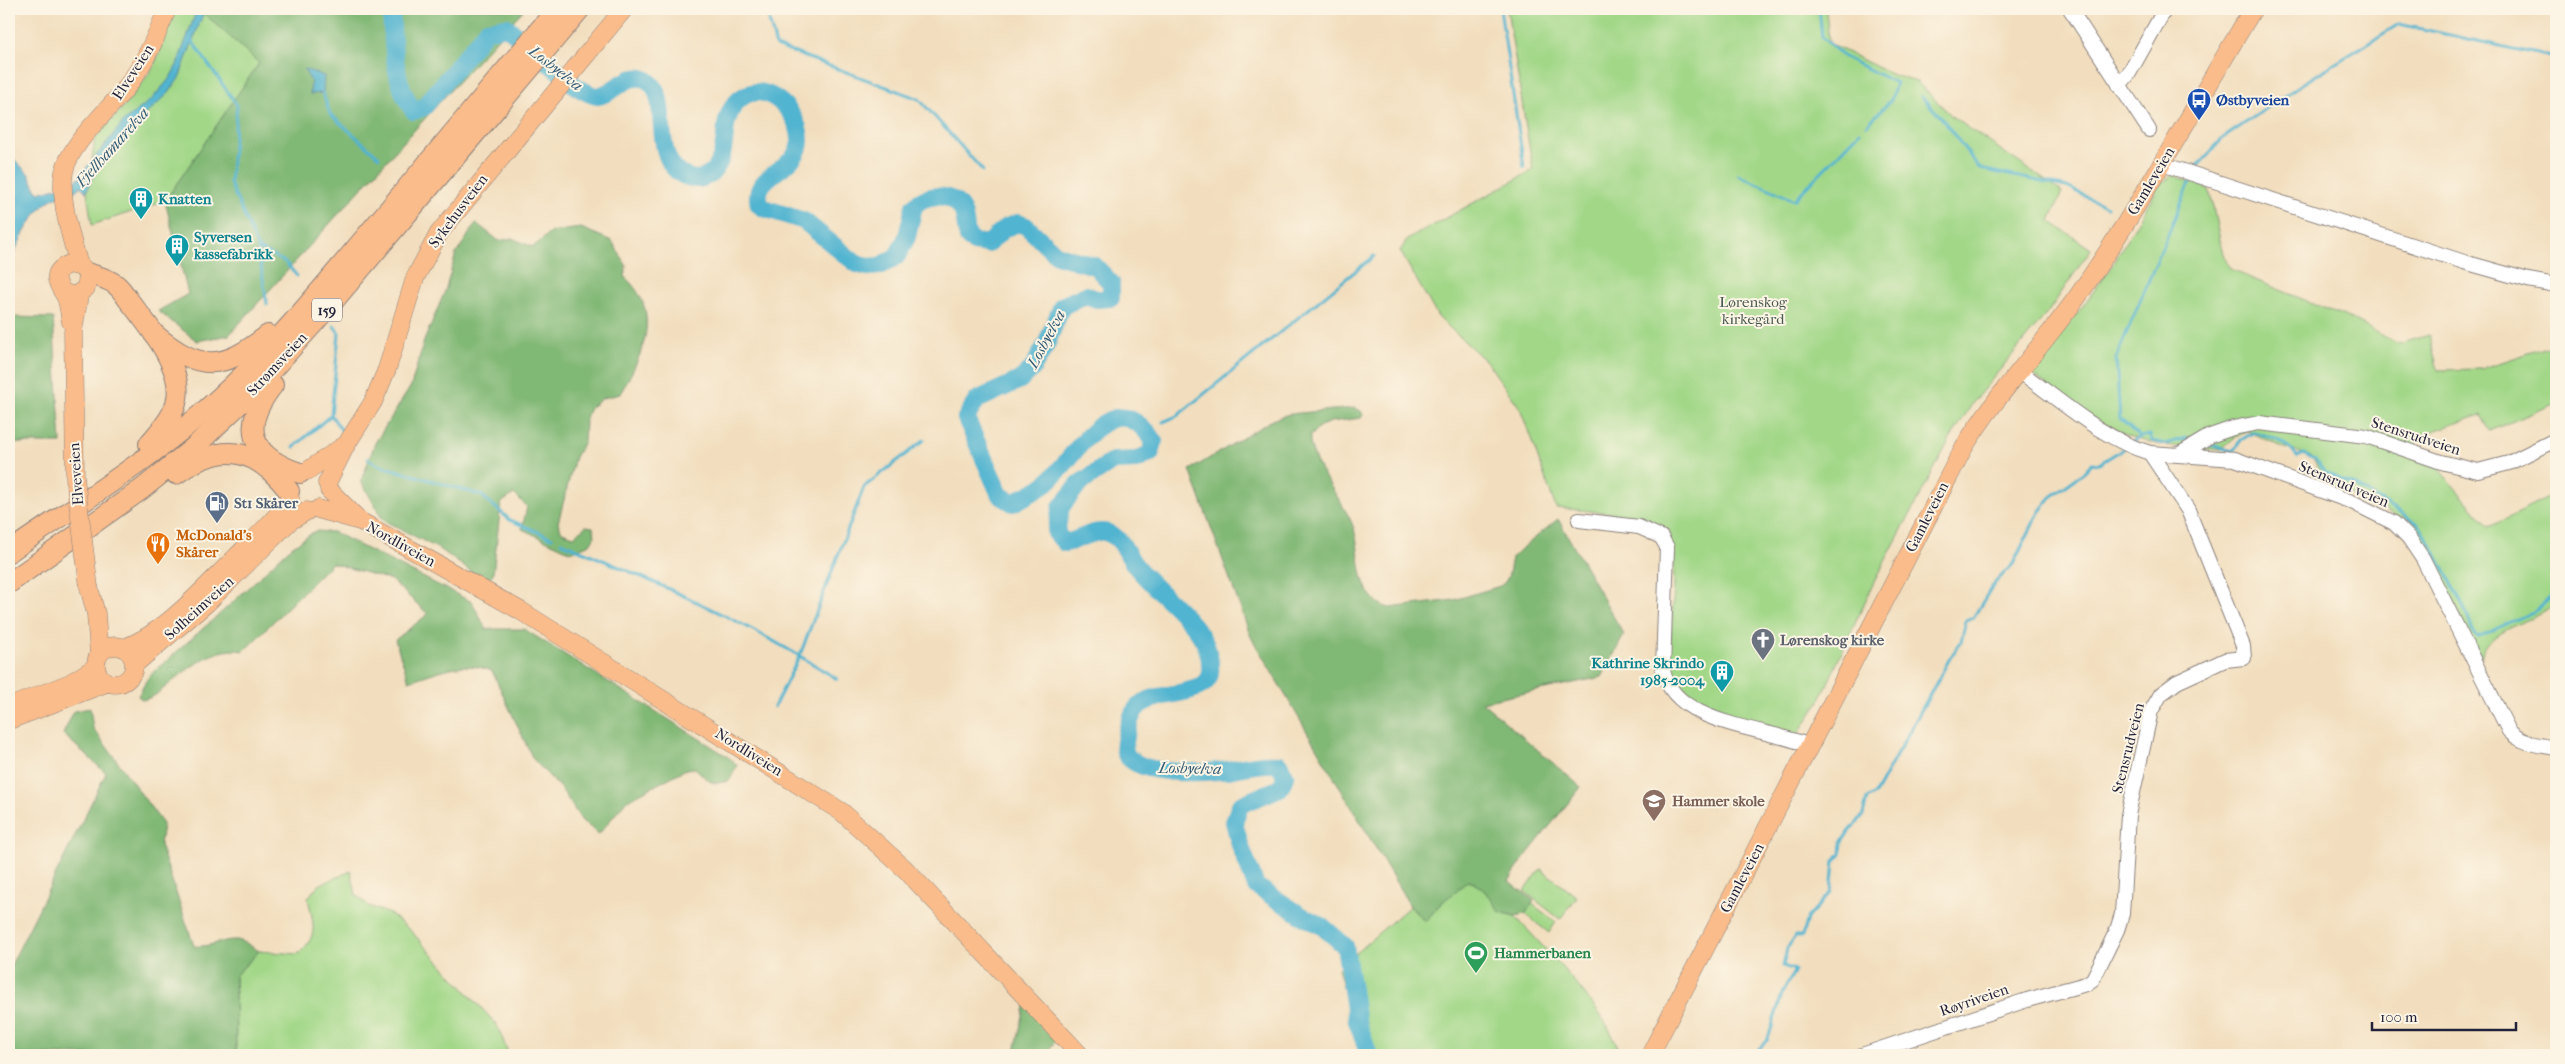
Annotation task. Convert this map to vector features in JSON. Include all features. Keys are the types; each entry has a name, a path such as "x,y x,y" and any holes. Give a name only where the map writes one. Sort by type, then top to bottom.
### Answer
{"highway":[{"name":"Strømsveien","path":"544,38 557,9"},
{"name":"Strømsveien","path":"9,552 197,417 259,358 315,296 440,147 522,64 544,38 580,9"},
{"name":"Strømsveien","path":"9,583 142,489 193,448 233,411 304,337 492,114 522,64"},
{"path":"304,472 274,460 258,446 253,426 259,402 431,197 492,114"},
{"path":"154,334 176,352 198,361 225,361 250,349 286,318 440,147"},
{"path":"77,280 106,289 128,301 154,334 176,377 177,400 166,424 124,471"},
{"path":"9,583 65,553 180,472 212,455 230,452 253,458 272,472 289,494"}],"main road":[{"name":"Elveveien","path":"97,661 96,614 84,556 75,478 73,332 77,280 64,191 66,166 72,155 137,72 153,44 167,9"},
{"name":"Sykehusveien","path":"328,486 346,444 364,418 379,387 411,288 432,245 457,208 624,9"},
{"name":"Gamleveien","path":"1650,1055 1956,461 1986,413 2078,295 2162,164 2253,9"},
{"name":"Sykehusveien","path":"304,472 346,444"},
{"path":"304,472 317,473 328,486 327,499 312,510 295,505 289,494 292,480 304,472"},
{"name":"Nordliveien","path":"328,486 360,521"},
{"name":"Solheimveien","path":"119,647 138,642 154,632 198,594 274,518 289,494"},
{"name":"Nordliveien","path":"312,510 360,521 521,611 842,812 905,869 1080,1055"},
{"name":"Solheimveien","path":"135,664 191,618 290,522 312,510"},
{"name":"Elveveien","path":"96,614 119,647"},
{"path":"9,707 64,686 97,661 106,649 119,647 132,655 135,664 134,673 128,680 115,685 106,682 99,676 97,661"},
{"path":"9,720 106,682"}],"street":[{"path":"2070,9 2149,130"},
{"path":"2119,85 2128,75 2164,9"},
{"path":"2162,164 2464,262 2528,280 2556,285"},
{"name":"Stensrud veien","path":"2019,371 2111,435 2130,446 2150,453 2235,459 2352,502 2394,524 2409,538 2422,559 2449,608 2499,714 2509,731 2516,737 2529,743 2556,748"},
{"name":"Stensrudveien","path":"2178,455 2210,436 2233,428 2259,423 2366,436 2441,462 2478,471 2509,463 2555,440"},
{"name":"Stensrudveien","path":"2095,975 2117,930 2122,914 2128,815 2151,711 2160,694 2177,682 2225,660 2244,658 2243,646 2188,510 2150,453"},
{"path":"1579,520 1640,527 1661,536 1667,547 1663,670 1669,689 1699,713 1810,746"},
{"name":"Røyriveien","path":"1862,1055 2027,1000 2086,984 2095,975"}],"green space":[{"path":"176,9 200,9 260,62 165,201 92,225 87,193 95,138 126,104 153,68"},
{"path":"199,9 524,9 229,335 197,341 158,311 188,294 165,201 259,63"},
{"name":"Lørenskog kirkegård","path":"1507,9 1826,9 1829,43 1893,75 1917,82 1954,118 2062,192 2050,221 2091,249 2048,312 1974,401 1949,441 1874,582 1821,698 1796,737 1712,711 1683,695 1675,686 1672,677 1670,652 1674,583 1669,530 1611,513 1556,508 1520,408 1487,362 1438,317 1400,251 1408,239 1533,170"},
{"path":"2173,175 2209,189 2223,254 2230,267 2243,275 2349,318 2399,344 2429,335 2438,370 2481,369 2556,344 2556,403 2490,431 2481,415 2412,438 2489,527 2556,494 2556,604 2512,627 2492,640 2485,648 2481,658 2427,550 2411,528 2392,514 2363,498 2329,488 2323,481 2312,456 2287,449 2247,431 2234,438 2220,450 2158,444 2140,440 2089,416 2028,371 2071,322 2109,270 2160,184"},
{"path":"476,223 499,241 512,238 533,247 551,232 581,228 612,241 626,265 625,277 637,291 644,305 646,320 642,350 620,394 603,398 590,408 585,420 584,442 575,457 558,523 562,532 574,536 586,526 593,527 595,536 590,544 571,552 522,529 527,507 514,494 501,503 493,574 485,582 441,550 383,520 361,481 375,443 411,386 424,341 445,291 456,254"},
{"path":"9,317 53,318 61,443 11,443 9,437"},
{"path":"1355,408 1361,411 1363,415 1361,418 1331,422 1320,426 1310,436 1311,446 1314,457 1353,526 1365,585 1378,602 1389,608 1454,600 1500,586 1508,577 1513,556 1558,519 1624,635 1602,677 1482,702 1581,787 1525,857 1509,881 1534,901 1525,914 1515,916 1500,912 1478,885 1468,881 1441,903 1425,922 1410,906 1251,637 1190,470 1272,420 1289,414"},
{"path":"315,531 333,532 472,602 486,629 524,629 727,756 737,765 730,780 714,783 695,768 686,769 626,801 599,834 582,821 562,790 533,759 492,671 471,666 450,668 409,681 395,640 428,614 391,580 332,563 244,651 231,650 207,657 154,696 143,700 138,696 149,676 232,603 290,548"},
{"path":"90,708 93,728 163,824 160,845 194,946 205,946 237,940 259,951 235,976 236,1055 9,1055 9,969 106,773 63,734 74,711"},
{"path":"1541,869 1577,897 1560,919 1524,891"},
{"path":"351,871 356,895 369,906 390,914 411,931 497,1025 509,1055 236,1055 235,976 259,951 298,954 310,941 312,935 313,922 308,898 318,885"},
{"name":"Hammerbanen","path":"1467,881 1482,889 1500,912 1515,916 1558,963 1606,1024 1615,1041 1618,1055 1361,1055 1338,968 1410,906 1425,922 1441,903"},
{"path":"1531,903 1556,922 1549,933 1525,914"},
{"path":"1027,998 1060,1034 1046,1055 1014,1055"}],"water":[{"name":"Fjellhamarelva","path":"197,9 205,9 179,78 169,93 134,125 113,148 97,170 86,192 81,186 70,194 54,198 40,210 27,228 9,265 9,154 28,173 38,193 74,183 124,121 152,99 170,78 177,65"},
{"path":"304,69 324,76 323,93 310,94 311,82"}],"waterway":[{"name":"Losbyelva","path":"391,9 395,62 398,76 407,100 414,111 424,107 487,30 507,27 577,87 587,93 598,96 634,78 647,80 654,87 658,97 665,149 670,161 677,171 690,178 702,178 713,171 718,165 723,151 726,123 735,104 745,95 756,92 776,99 786,107 793,117 800,139 798,150 793,158 762,185 758,194 759,205 804,221 857,264 868,267 880,266 897,256 907,237 914,206 926,199 939,196 946,197 958,204 963,213 968,237 974,242 988,244 1005,228 1018,223 1026,226 1057,255 1095,266 1111,283 1111,298 1096,299 1086,295 1062,306 1046,345 1032,369 1020,380 977,400 966,418 1000,495 1013,503 1044,485 1082,443 1109,420 1123,418 1138,424 1154,441 1151,453 1137,460 1113,461 1079,484 1061,507 1056,533 1065,543 1098,532 1108,533 1117,538 1134,564 1194,626 1207,649 1210,667 1207,680 1201,686 1191,690 1158,697 1140,705 1129,723 1124,750 1128,757 1136,763 1158,770 1209,772 1263,764 1279,764 1286,777 1280,788 1240,805 1234,822 1240,845 1256,886 1304,917 1322,926 1345,946 1357,1021 1369,1055"},
{"path":"766,9 776,46 919,99 983,171"},
{"path":"1500,9 1524,167"},
{"path":"1819,9 1822,37 1844,57 1896,83 1891,100 1867,125"},
{"path":"2196,168 2222,139 2302,84 2399,24 2556,58"},
{"path":"192,41 237,105 230,183 258,248 267,304"},
{"path":"323,93 330,114 379,157"},
{"path":"1921,96 1940,116 1980,169 2067,187 2107,207"},
{"path":"1738,175 1794,200 1860,132"},
{"path":"2140,437 2120,419 2116,358 2190,182"},
{"path":"258,248 285,262 297,276"},
{"path":"1163,422 1177,416 1374,256"},
{"path":"294,447 331,415 339,333 334,326"},
{"path":"331,415 342,431"},
{"path":"1146,430 1153,426"},
{"path":"2207,444 2233,451 2241,440 2254,432 2273,438 2283,443 2297,457 2304,454 2315,459 2325,473 2354,485 2417,523 2431,544 2468,616 2472,629 2478,637 2535,611 2556,593"},
{"path":"2133,442 2140,437 2150,435 2152,441 2165,444 2186,438 2194,440"},
{"path":"774,707 800,655 864,487 924,440"},
{"path":"1739,1055 1743,1052 1755,1053 1768,1039 1783,991 1795,970 1783,966 1787,949 1795,936 1802,936 1807,918 1831,892 1834,862 1841,854 1842,841 1863,815 1867,799 1875,794 1950,658 1961,642 1966,621 1973,618 1993,585 2013,564 2039,512 2053,495 2081,475 2092,463 2099,464 2126,447"},
{"path":"368,459 378,465 481,495 510,520 552,538"},
{"path":"561,542 702,604 771,640 837,679"}],"place":[{"name":"Østbyveien","path":"2199,121"},
{"name":"Knatten","path":"141,220"},
{"name":"Syversen kassefabrikk","path":"177,267"},
{"name":"St1 Skårer","path":"217,524"},
{"name":"McDonald's Skårer","path":"158,565"},
{"name":"Lørenskog kirke","path":"1763,661"},
{"name":"Kathrine Skrindo 1985-2004","path":"1722,693"},
{"name":"Hammer skole","path":"1654,822"},
{"name":"Hammerbanen","path":"1476,974"}]}
